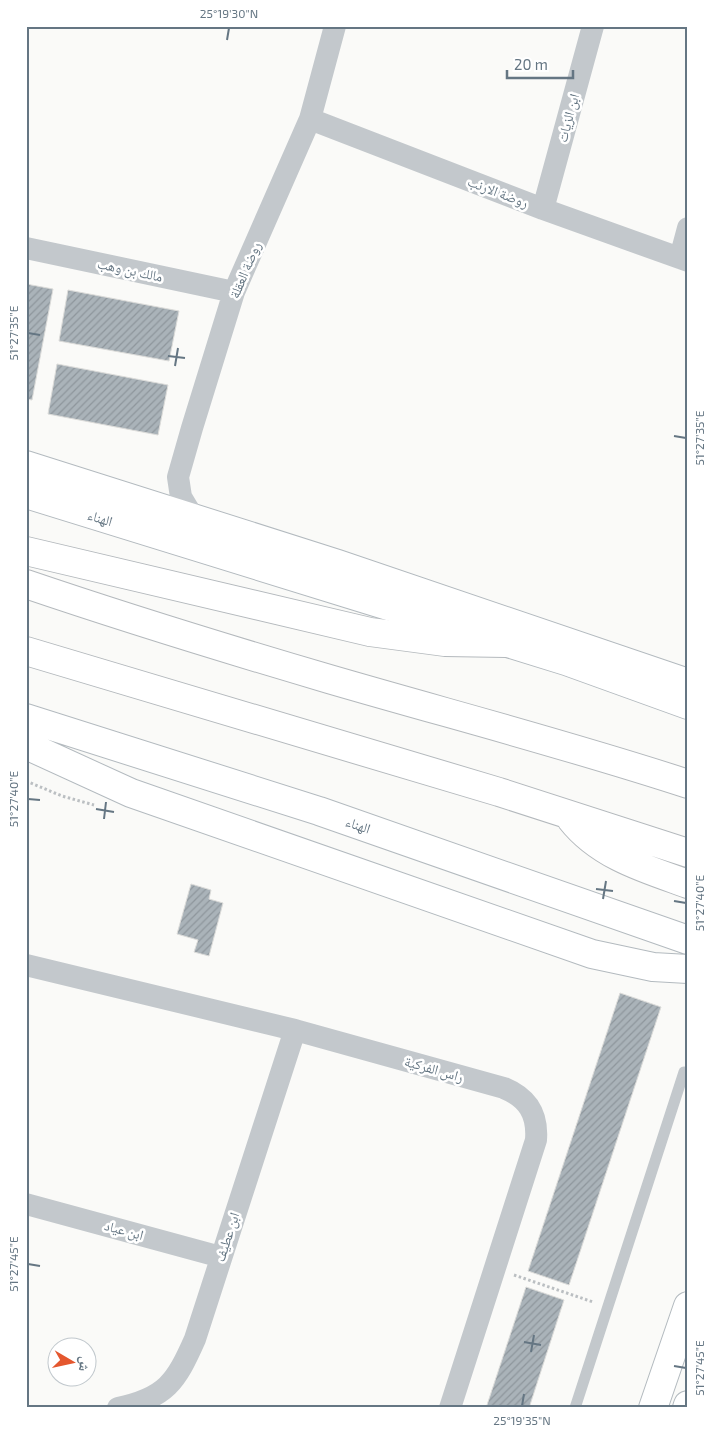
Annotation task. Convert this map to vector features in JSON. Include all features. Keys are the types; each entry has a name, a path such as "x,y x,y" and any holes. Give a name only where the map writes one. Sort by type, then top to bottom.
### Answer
{"main road":[{"path":"26,465 194,517 688,683"},
{"name":"الهناء","path":"26,494 566,661 688,705"},
{"path":"26,551 370,632 445,642 506,643"},
{"path":"26,584 106,611 311,673 487,722 688,784"},
{"path":"26,651 498,792 688,853"},
{"name":"الهناء","path":"26,718 319,811 687,940"},
{"path":"26,745 131,794 592,954 653,967 688,969"},
{"path":"569,816 583,834 600,847 627,861 688,884"},
{"path":"653,1408 688,1306"}],"street":[{"name":"روضة العقلة","path":"194,517 181,497 178,477 234,292 310,119 335,26"},
{"name":"ابن الزيات","path":"543,209 593,26"},
{"name":"روضة الارنب","path":"310,119 543,209 684,260"},
{"path":"684,260 688,228"},
{"name":"مالك بن وهب","path":"26,248 234,292"},
{"name":"راس الفركية","path":"26,965 295,1030 504,1088 516,1093 527,1102 534,1114 537,1127 536,1140 450,1408"},
{"name":"ابن عطيف","path":"118,1408 152,1398 170,1384 179,1372 195,1339 295,1030"},
{"name":"ابن عياد","path":"26,1204 221,1256"}],"lane":[{"path":"575,1408 684,1072"}],"path":[{"path":"495,1269 608,1308"}],"building":[{"path":"26,284 53,289 32,400 26,399"},
{"path":"68,290 179,311 169,361 59,341"},
{"path":"57,364 168,385 158,435 48,414"},
{"path":"191,884 211,890 209,899 223,903 209,956 194,952 198,940 177,934"},
{"path":"620,993 661,1007 569,1285 528,1271"},
{"path":"526,1287 564,1300 529,1408 486,1408"}]}
